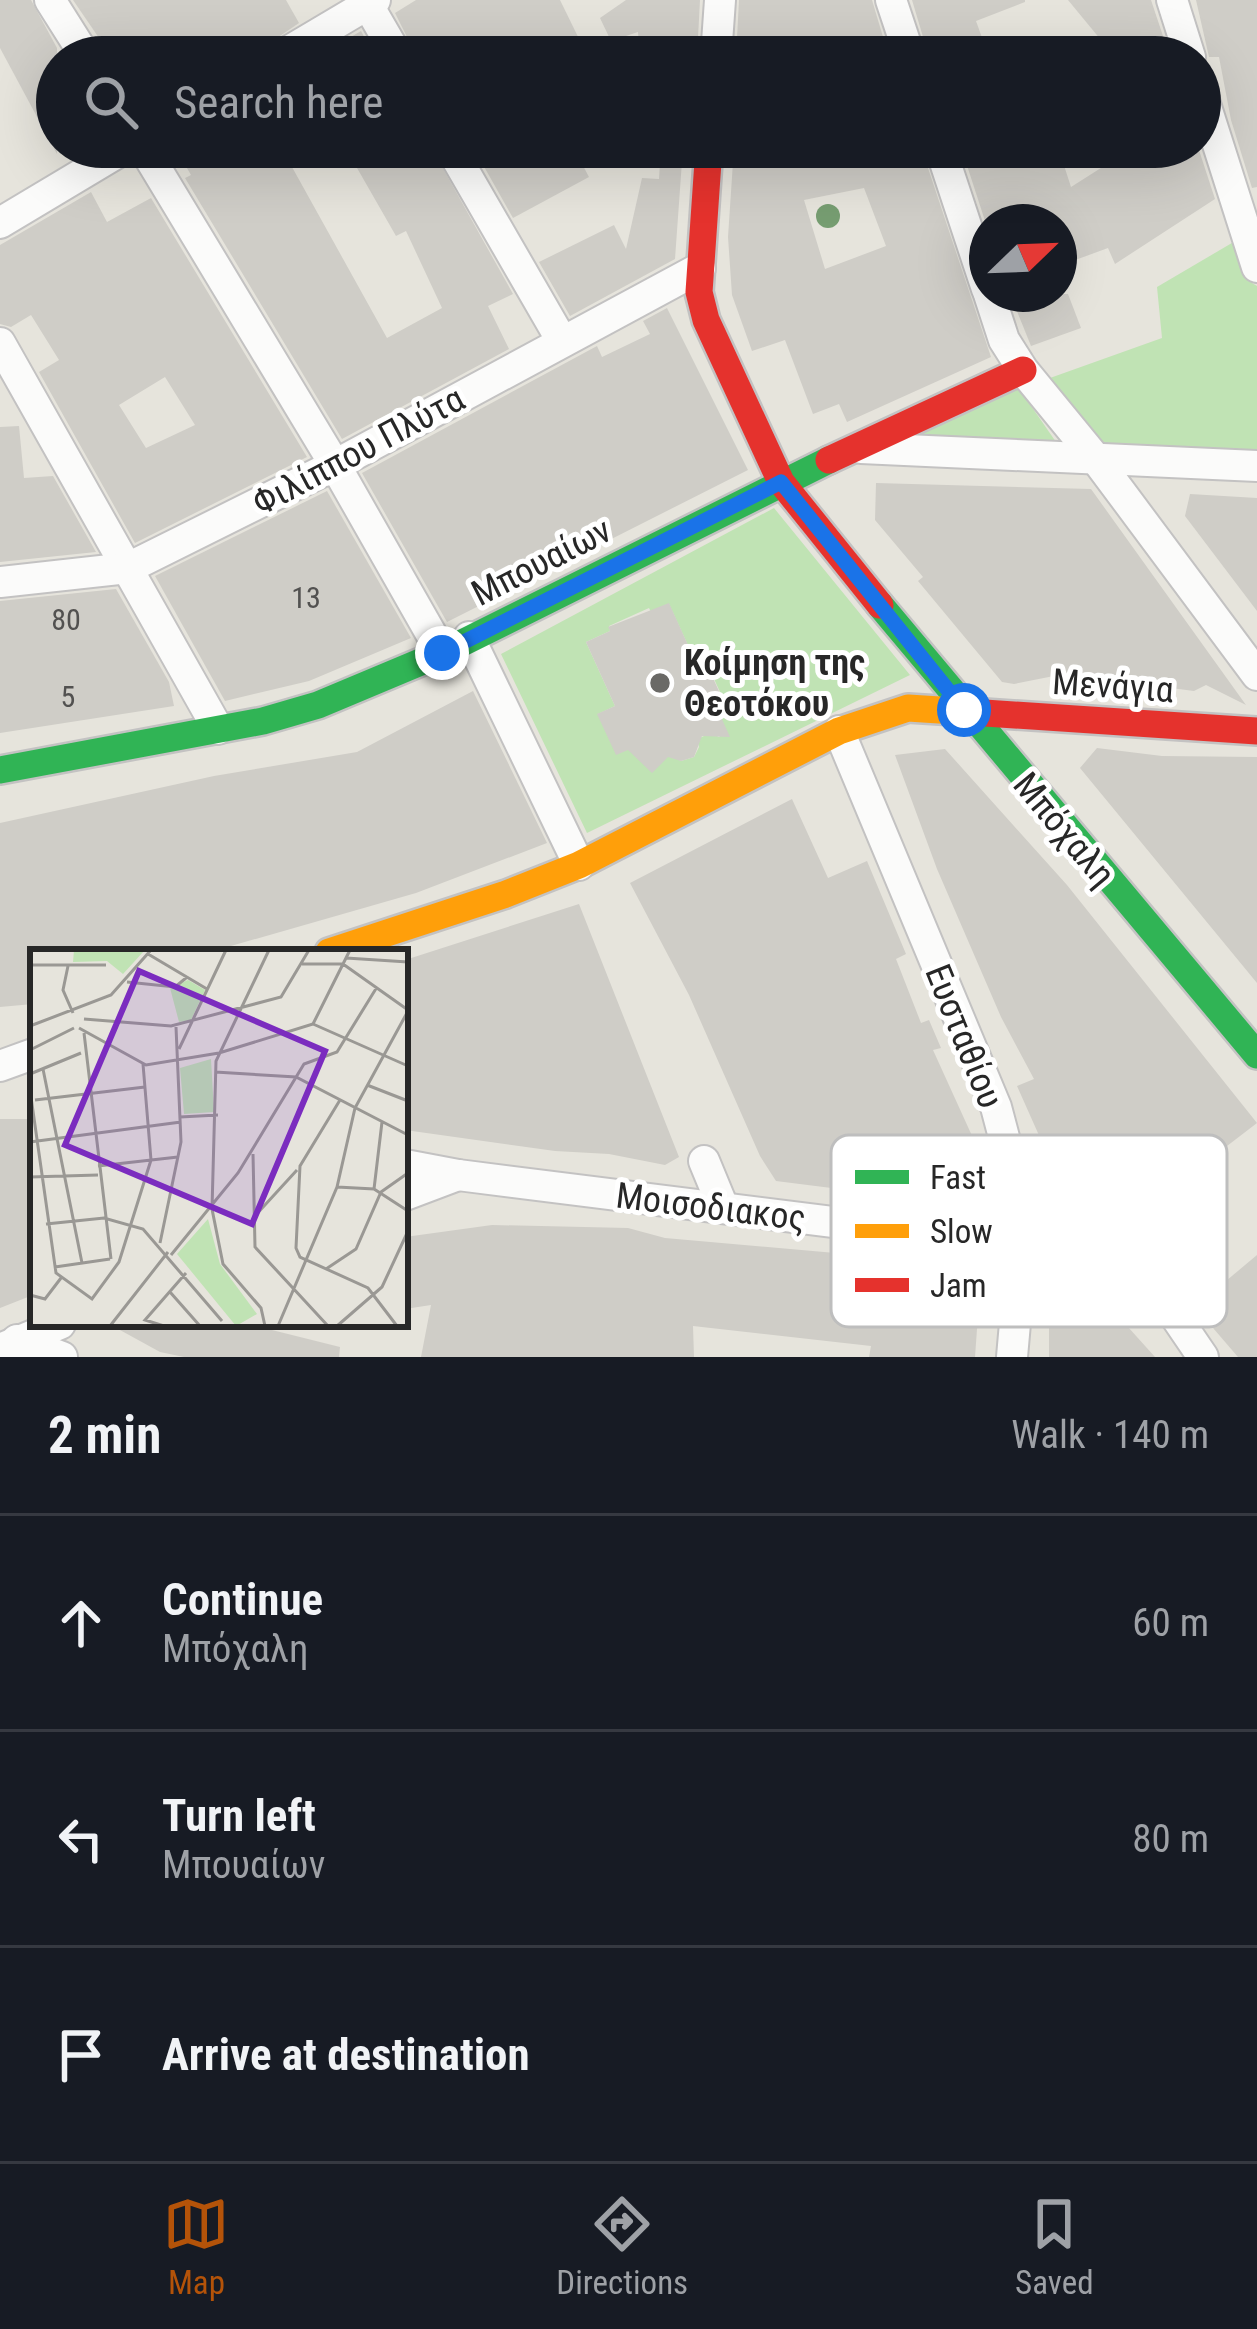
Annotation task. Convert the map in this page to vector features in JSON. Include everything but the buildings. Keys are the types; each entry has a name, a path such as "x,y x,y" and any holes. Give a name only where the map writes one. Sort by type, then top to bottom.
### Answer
{"street":[{"path":"50,0 73,36"},
{"path":"717,36 720,0"},
{"path":"891,0 903,36"},
{"path":"1172,0 1183,36"},
{"path":"313,36 369,1 387,36"},
{"path":"1221,154 1257,267"},
{"path":"0,223 92,168"},
{"path":"156,168 442,653"},
{"path":"462,168 562,341"},
{"name":"Μπόχαλη","path":"707,168 699,292 706,320 781,482 964,710 1257,1055"},
{"path":"947,168 969,235"},
{"name":"Φιλίππου Πλύτα","path":"0,582 128,568 335,465 700,268"},
{"path":"995,312 1004,340 1023,370 1096,459 1257,675"},
{"path":"0,343 218,730"},
{"name":"Μπουαίων","path":"0,770 218,730 318,705 442,653 781,482 1023,370"},
{"path":"857,448 1257,466"},
{"path":"470,638 579,865"},
{"name":"Μενάγια","path":"338,949 579,865 839,731 908,708 1257,731"},
{"name":"Ευσταθίου","path":"839,731 996,1106 1004,1135"},
{"path":"0,1070 30,1055"},
{"path":"0,1070 30,1081"},
{"path":"704,1161 723,1207"},
{"name":"Μοισοδιακος","path":"408,1166 831,1220"},
{"path":"408,1194 458,1175"},
{"path":"9,1344 52,1327"},
{"name":"Ευσταθίου","path":"1012,1357 1015,1327"},
{"name":"Μοισοδιακος","path":"1183,1327 1203,1357"},
{"path":"9,1344 62,1357"}],"green space":[{"path":"1237,240 1257,286 1257,452 1097,449 1050,378 1162,338 1157,287"},
{"path":"1018,387 1056,442 913,438"},
{"path":"774,508 910,675 587,833 501,654","holes":["669,604 697,665 706,661 724,701 716,706 726,731 719,737 711,733 697,739 694,757 681,761 668,753 653,769 598,714 615,706 586,642 610,631 609,626"]}],"traffic: fast":[{"path":"0,770 263,721 318,705 442,653 829,460"},
{"path":"880,605 1257,1055"}],"traffic: slow":[{"path":"338,949 579,865 839,731 908,708 955,711"}],"traffic: jam":[{"path":"708,168 699,292 706,320 781,482 880,605"},
{"path":"829,460 1023,370"},
{"path":"955,711 1257,731"}],"place":[{"name":"Κοίμηση της Θεοτόκου","path":"660,683"}],"route":[{"path":"442,653 781,482 964,710"}]}
